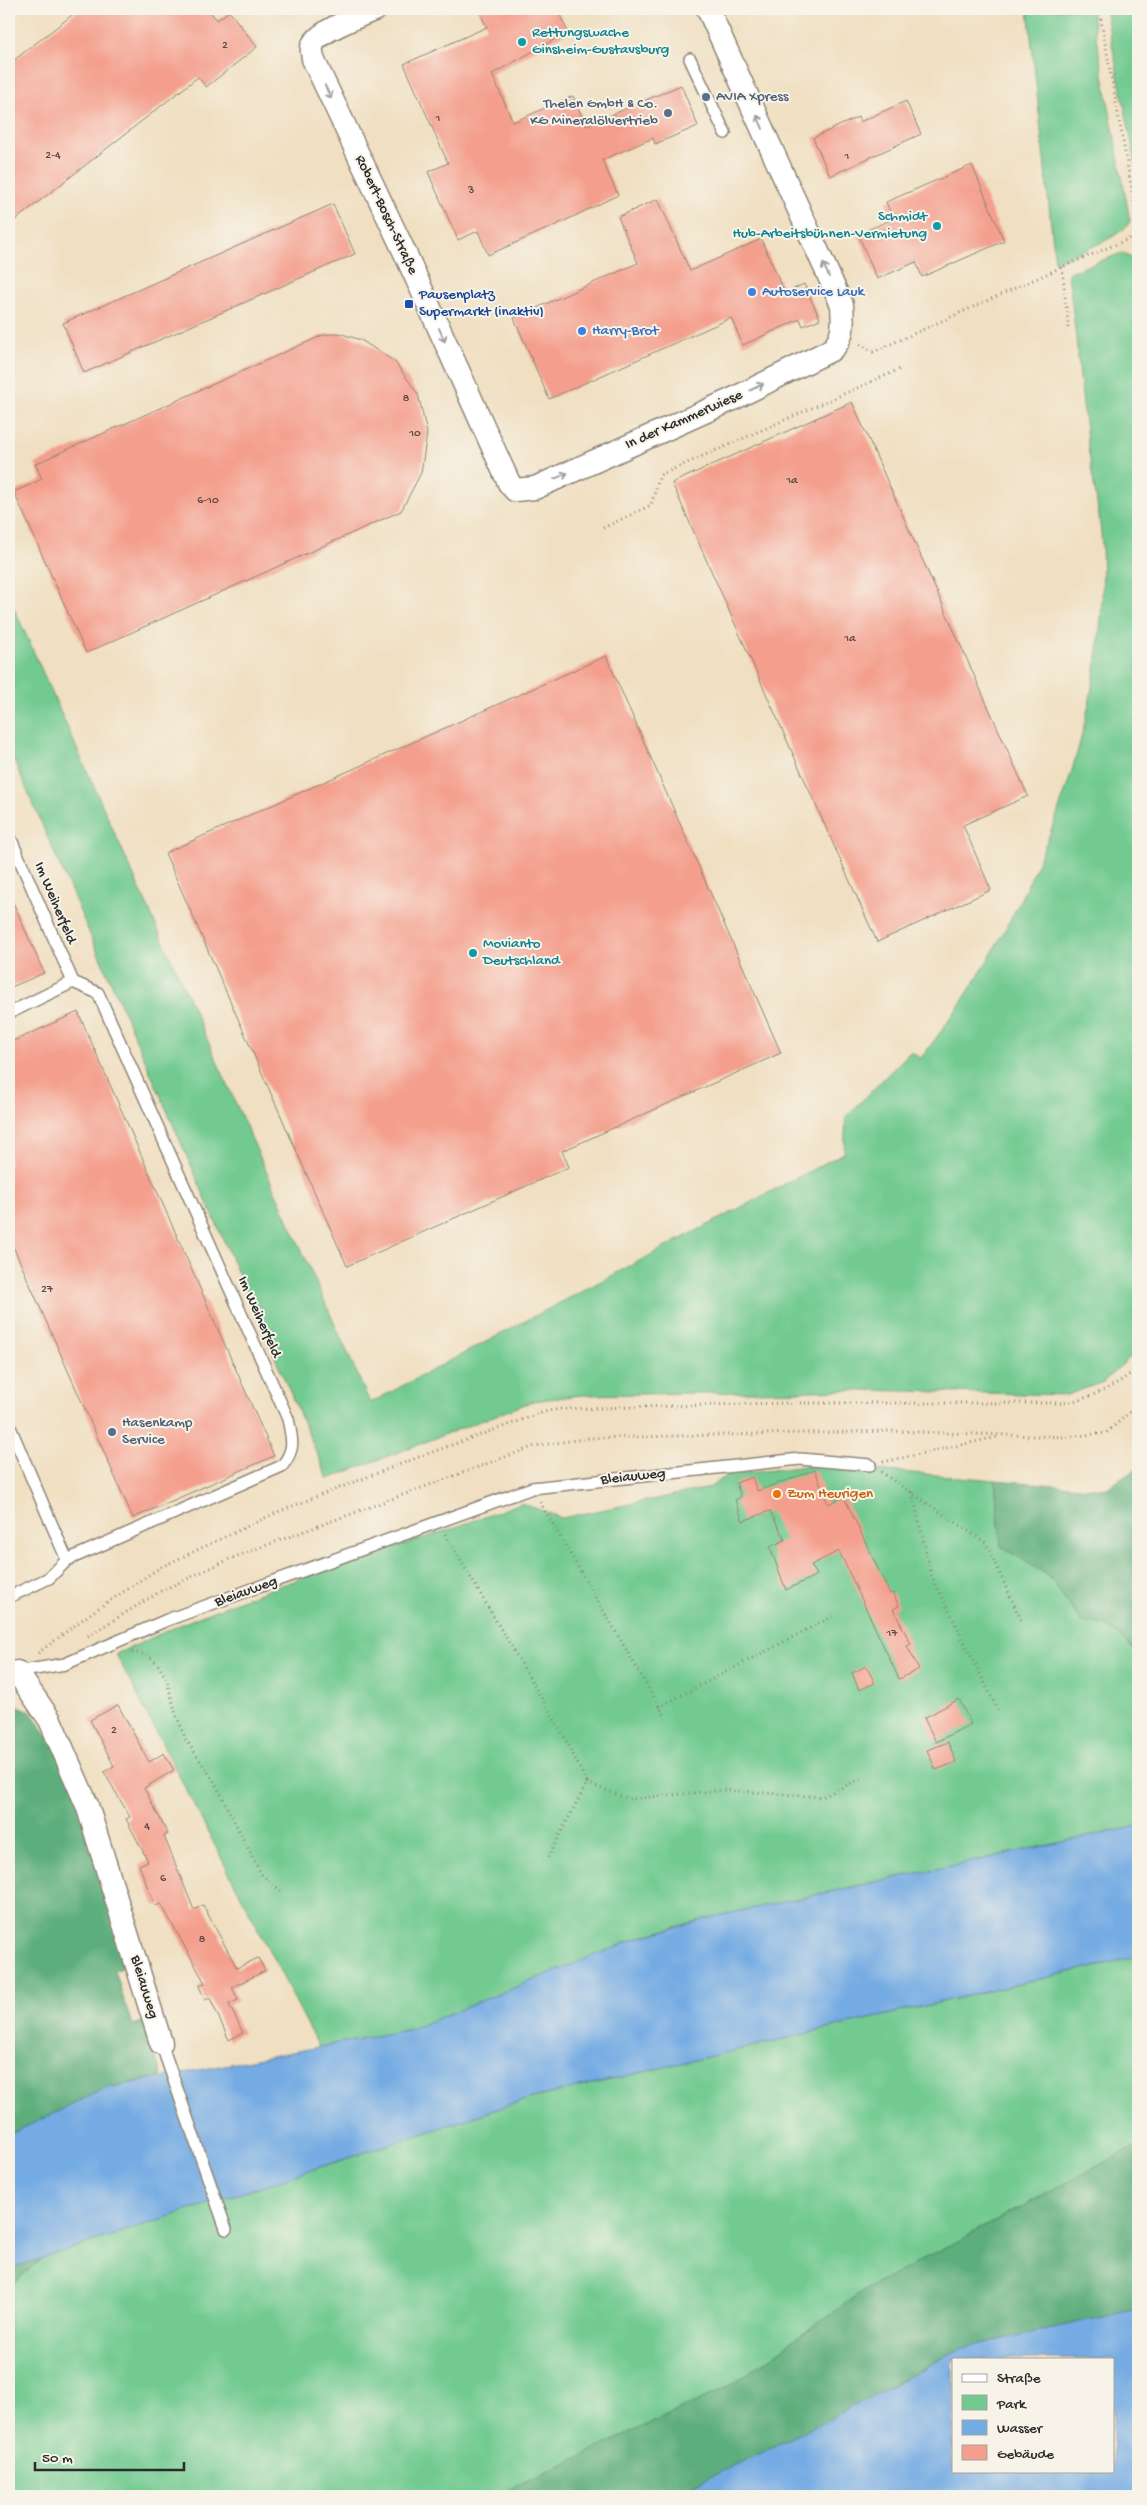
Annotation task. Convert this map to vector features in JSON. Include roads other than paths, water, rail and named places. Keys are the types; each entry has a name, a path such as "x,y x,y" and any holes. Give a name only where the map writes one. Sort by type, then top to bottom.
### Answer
{"street":[{"name":"Robert-Bosch-Straße","path":"376,9 326,32 316,39 312,47 313,60 405,253 509,483 515,490"},
{"name":"In der Kammerwiese","path":"515,490 535,488 733,399 831,350 837,345 842,333 842,305 708,9"},
{"name":"Bleiauweg","path":"13,1674 50,1720 87,1805 161,2043"}],"lane":[{"path":"690,59 726,134"},
{"name":"Im Weiherfeld","path":"9,835 73,982 98,992 288,1419 293,1443 291,1455 282,1466 68,1560 50,1578 9,1597"},
{"path":"9,1013 73,982"},
{"path":"9,1425 68,1560"},
{"name":"Bleiauweg","path":"13,1674 64,1664 167,1620 532,1488 800,1459 870,1465"},
{"path":"161,2043 226,2229"}],"water":[{"path":"1138,1826 1138,1956 528,2099 9,2269 9,2135 106,2088 411,2029 638,1938 712,1917"},
{"path":"1138,2309 1138,2496 671,2496 828,2420 959,2349"}],"place":[{"name":"Rettungswache Ginsheim-Gustavsburg","path":"522,42"},
{"name":"AVIA Xpress","path":"706,97"},
{"name":"Thelen GmbH & Co. KG Mineralölvertrieb","path":"668,113"},
{"name":"Schmidt Hub-Arbeitsbühnen-Vermietung","path":"937,226"},
{"name":"Autoservice Lauk","path":"752,292"},
{"name":"Pausenplatz Supermarkt (inaktiv)","path":"409,304"},
{"name":"Harry-Brot","path":"582,331"},
{"name":"Movianto Deutschland","path":"473,953"},
{"name":"Hasenkamp Service","path":"112,1432"},
{"name":"Zum Heurigen","path":"777,1494"}]}
